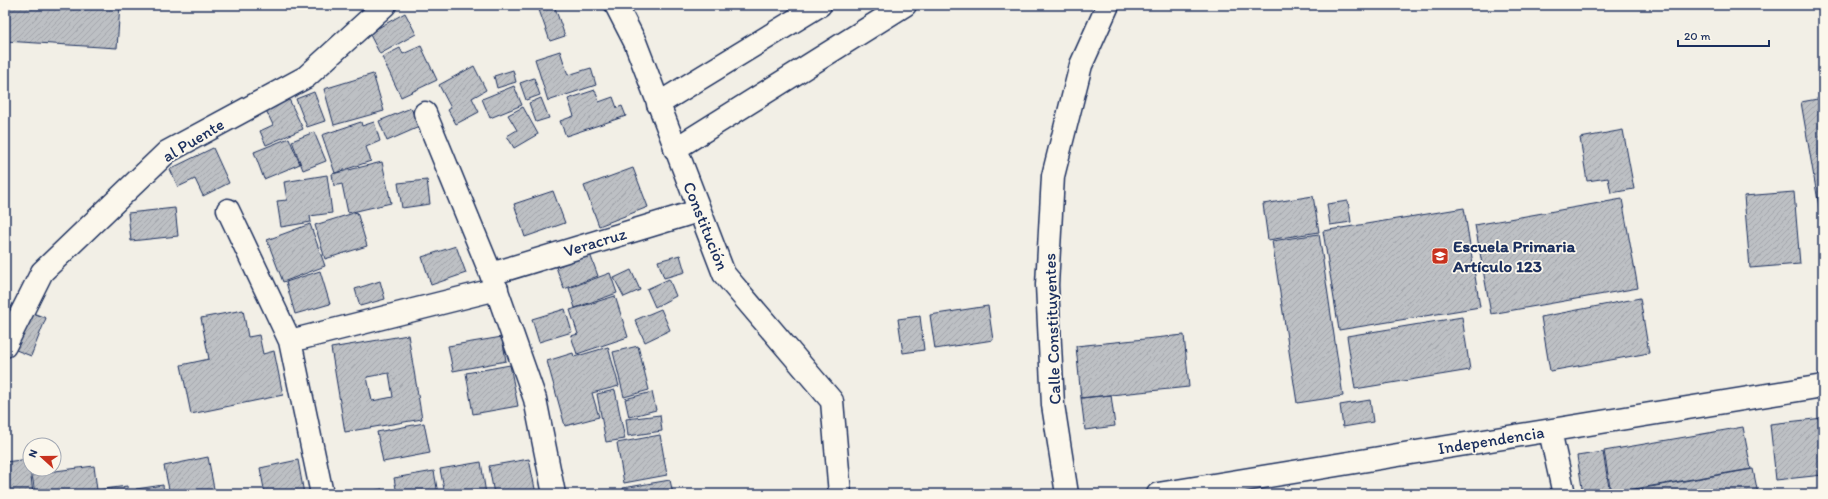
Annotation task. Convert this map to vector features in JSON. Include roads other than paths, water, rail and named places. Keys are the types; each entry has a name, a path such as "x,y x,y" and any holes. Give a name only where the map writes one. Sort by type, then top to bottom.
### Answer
{"street":[{"name":"al Puente","path":"5,346 42,272 167,152 306,77 385,5"},
{"name":"Constitución","path":"616,5 635,42 698,211 724,274 832,401 840,494"},
{"path":"658,104 820,5"},
{"path":"675,149 905,5"},
{"name":"Calle Constituyentes","path":"1067,494 1054,404 1047,285 1053,176 1081,65 1108,5"},
{"path":"426,113 494,281 535,398 554,494"},
{"path":"228,210 290,341 322,494"},
{"name":"Veracruz","path":"290,341 494,281 698,211"},
{"name":"Independencia","path":"1158,494 1184,492 1823,386"},
{"path":"1550,431 1564,494"}],"place":[{"name":"Escuela Primaria Artículo 123","path":"1440,256"}]}
